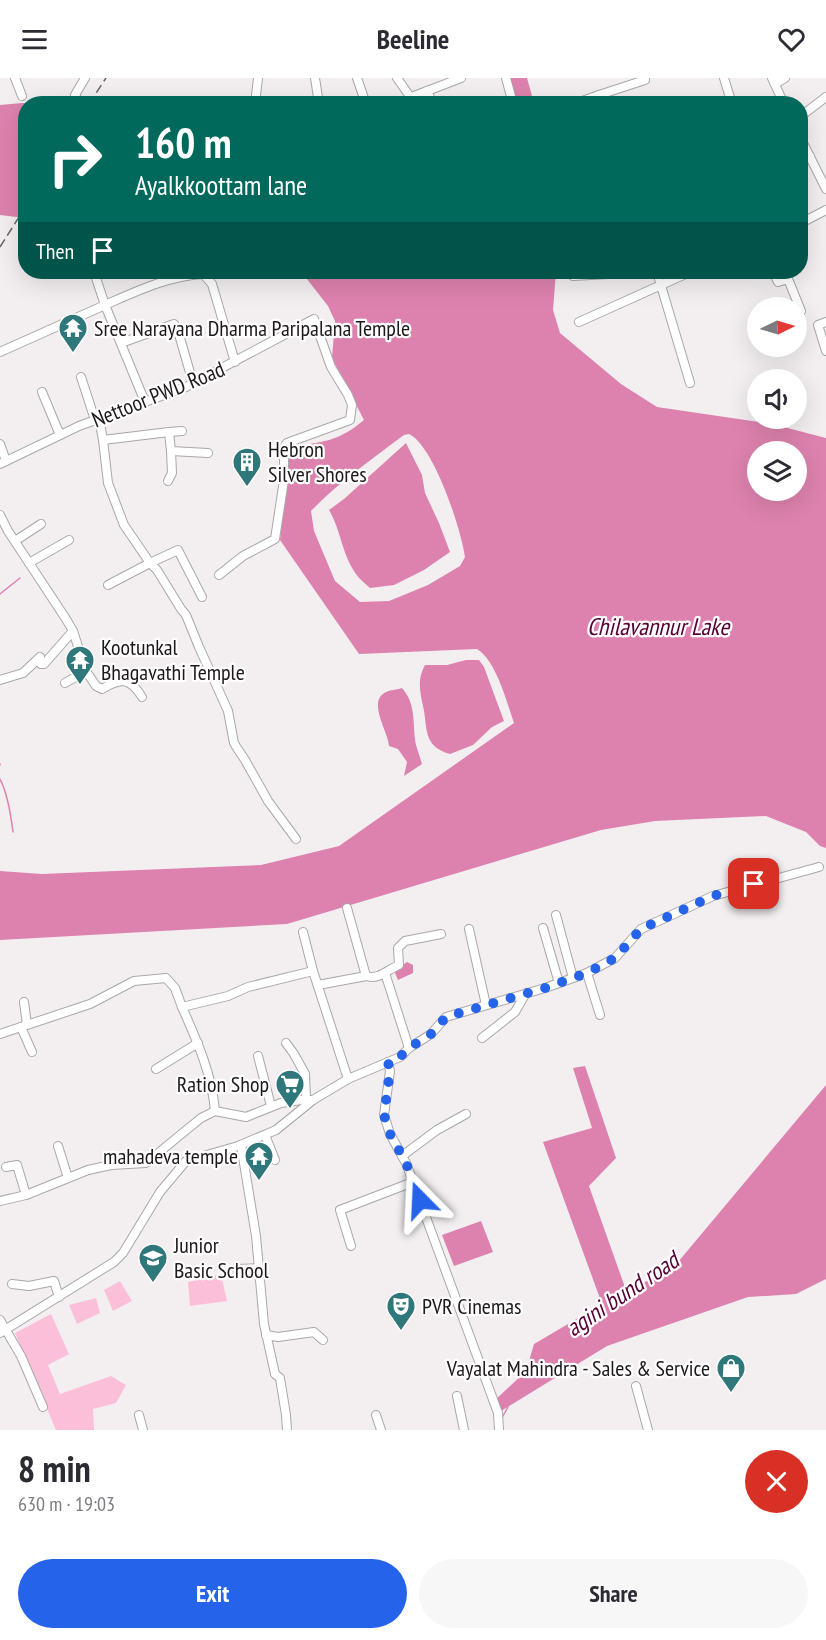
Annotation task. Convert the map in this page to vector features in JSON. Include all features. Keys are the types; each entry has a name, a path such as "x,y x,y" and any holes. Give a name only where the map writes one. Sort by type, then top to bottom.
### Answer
{"street":[{"path":"15,78 22,96"},
{"path":"76,96 85,78"},
{"path":"256,96 258,78"},
{"path":"315,78 318,96"},
{"path":"357,78 363,96"},
{"path":"398,78 407,96"},
{"path":"415,96 461,78"},
{"path":"506,78 510,96"},
{"path":"607,96 645,80 645,78"},
{"path":"724,78 730,96"},
{"path":"781,96 774,81 785,78"},
{"path":"427,91 429,96"},
{"path":"808,111 826,97"},
{"path":"808,152 826,189"},
{"path":"808,219 826,210"},
{"path":"96,279 145,402"},
{"path":"0,352 151,284 171,279"},
{"path":"208,279 212,284 235,362"},
{"path":"660,279 690,382"},
{"path":"579,322 670,279"},
{"path":"788,279 795,297"},
{"name":"Nettoor PWD Road","path":"3,462 97,419 194,383 314,319 319,327 331,367 352,405 350,420 287,443 284,447 284,480 275,539 243,556 219,575"},
{"path":"826,322 818,325 826,351"},
{"path":"121,343 174,324 194,383"},
{"path":"81,376 103,440 108,483 124,525 186,615 228,711 234,743 268,801 296,838"},
{"path":"42,392 60,435"},
{"path":"103,440 182,431"},
{"path":"168,481 172,473 169,432"},
{"path":"0,444 3,462"},
{"path":"171,452 208,453"},
{"path":"0,515 73,631 86,671 96,686 102,689 115,681 131,683 142,697"},
{"path":"15,541 41,524"},
{"path":"29,562 69,540"},
{"path":"108,585 178,550 202,597"},
{"path":"0,680 23,673 37,658 40,657 41,664 44,664 73,631"},
{"path":"65,683 86,671"},
{"path":"3,1331 114,1262 123,1253 160,1192 186,1161 241,1145 284,1125 310,1100 348,1079 400,1057 409,1048 431,1034 446,1017 587,973 615,958 641,929 713,896 819,867"},
{"path":"347,908 366,976"},
{"path":"556,915 573,978"},
{"path":"470,928 486,1005"},
{"path":"543,928 559,983"},
{"path":"303,932 348,1079"},
{"path":"318,985 366,976 369,978 381,976 399,965 398,948 401,944 441,934"},
{"path":"182,1007 228,996 248,987 314,971"},
{"path":"385,973 409,1048"},
{"path":"587,973 600,1015"},
{"path":"0,1035 90,1004 140,980 166,978 175,988 198,1043 213,1092 215,1111"},
{"path":"482,1038 515,1011 526,993"},
{"path":"24,1002 24,1026 32,1052"},
{"path":"156,1069 198,1043"},
{"path":"286,1043 305,1074 310,1100"},
{"path":"258,1056 271,1106"},
{"path":"388,1062 390,1071 384,1115 390,1134 413,1182 498,1422"},
{"path":"0,1201 26,1195 88,1170 111,1165 146,1163 201,1118 215,1111 246,1117 271,1106 310,1100"},
{"path":"402,1156 437,1130 466,1114"},
{"path":"265,1135 275,1160"},
{"path":"241,1145 249,1188 266,1335 275,1374 280,1378 287,1430"},
{"path":"58,1146 69,1178"},
{"path":"6,1167 17,1165 26,1195"},
{"path":"351,1246 340,1210 413,1182"},
{"path":"237,1269 259,1268"},
{"path":"12,1284 29,1286 54,1281 59,1297"},
{"path":"0,1320 3,1331 21,1356 43,1407"},
{"path":"266,1335 278,1337 314,1332 323,1340"},
{"path":"636,1386 648,1430"},
{"path":"457,1396 464,1430"},
{"path":"139,1415 143,1430"},
{"path":"376,1415 381,1430"}],"shaded area":[{"path":"221,1274 227,1301 190,1306 188,1282"},
{"path":"120,1281 132,1301 113,1311 104,1290"},
{"path":"96,1298 100,1313 77,1324 69,1305"},
{"path":"51,1314 69,1354 48,1365 60,1394 111,1376 126,1385 116,1403 93,1409 94,1430 56,1430 15,1333"}],"water":[{"path":"509,78 527,78 532,96 514,96"},
{"path":"18,103 18,217 0,215 0,105"},
{"name":"Chilavannur Lake","path":"307,279 555,279 553,310 560,333 621,384 657,407 747,420 747,429 791,429 826,438 826,848 820,846 806,832 766,816 655,821 601,830 287,924 0,940 0,871 42,874 261,865 339,846 514,723 490,662 477,649 359,654 280,540 289,447 338,437 364,420 332,358 335,321 328,306","holes":["409,434 428,454 452,509 465,557 460,566 428,585 389,601 360,602 335,581 314,531 311,511 356,471 404,435"]},
{"path":"406,443 422,475 425,493 450,552 424,570 394,585 370,588 351,567 329,510"},
{"path":"466,660 479,660 484,667 504,721 492,727 473,745 450,754 441,751 430,741 420,680 425,665 447,665"},
{"path":"402,688 412,708 416,745 422,764 404,776 407,762 398,749 389,746 378,711 379,699 385,693"},
{"path":"407,962 413,965 413,973 398,980 396,970"},
{"path":"585,1066 616,1158 589,1186 627,1293 678,1262 826,1085 826,1279 796,1294 748,1297 607,1346 498,1413 494,1401 526,1371 534,1344 602,1304 543,1142 592,1128 573,1068"},
{"path":"481,1221 493,1252 454,1266 442,1235"}],"waterway":[{"path":"0,594 20,578"},
{"path":"0,779 7,797 13,832"},
{"name":"agini bund road","path":"503,1416 508,1407"}],"railway":[{"path":"94,96 106,78"},
{"path":"0,247 18,219"}],"place":[{"name":"Sree Narayana Dharma Paripalana Temple","path":"73,354"},
{"name":"Hebron Silver Shores","path":"247,488"},
{"name":"Kootunkal Bhagavathi Temple","path":"80,686"},
{"name":"Ration Shop","path":"290,1110"},
{"name":"mahadeva temple","path":"259,1182"},
{"name":"Junior Basic School","path":"153,1284"},
{"name":"PVR Cinemas","path":"401,1332"},
{"name":"Vayalat Mahindra - Sales & Service","path":"731,1394"}],"route":[{"path":"420,1200 406,1163 390,1134 384,1115 390,1071 388,1062 400,1057 409,1048 431,1034 446,1017 545,988 587,973 615,958 641,929 713,896 754,884"}]}
